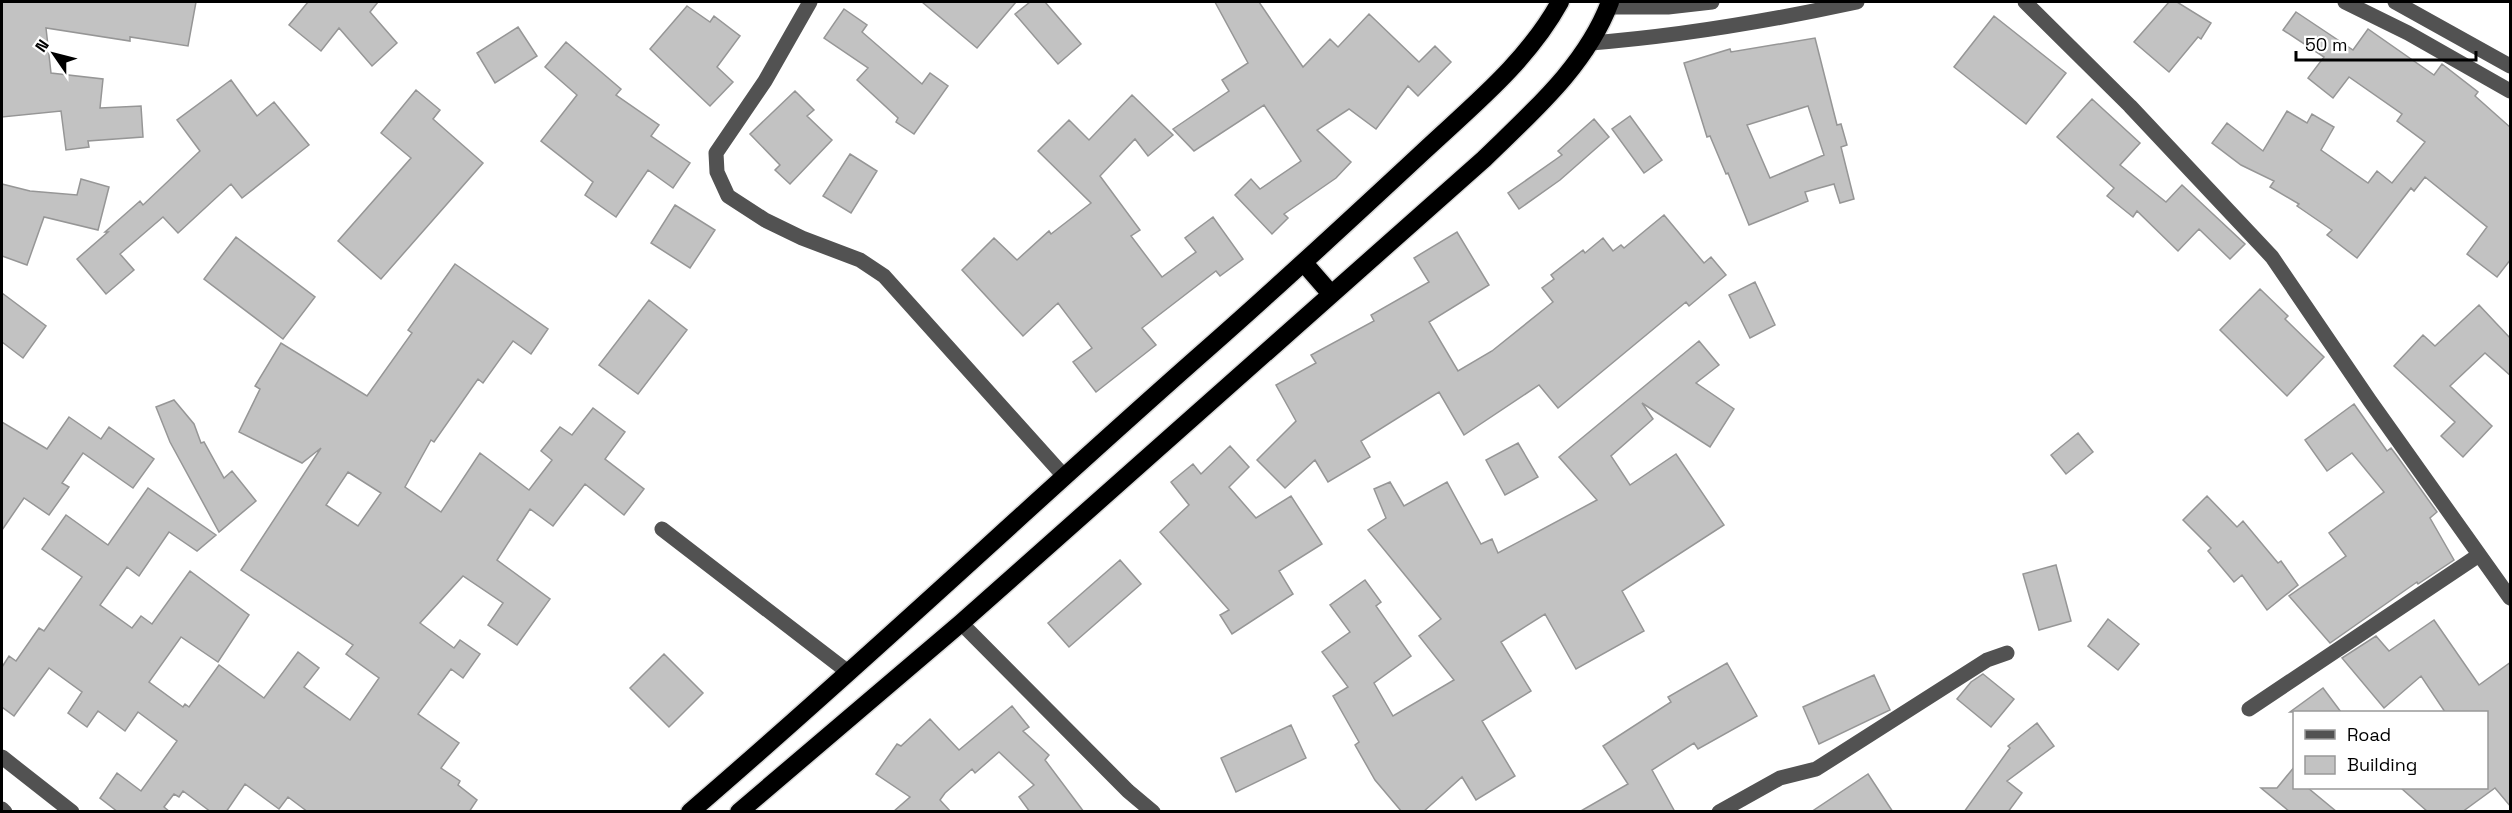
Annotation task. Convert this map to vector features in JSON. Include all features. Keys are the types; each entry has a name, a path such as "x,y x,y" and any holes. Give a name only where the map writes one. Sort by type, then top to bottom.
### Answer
{"highway":[{"path":"690,812 848,672 1063,475 1304,263 1515,65 1549,22 1560,2"},
{"path":"739,812 961,623 1492,151 1564,77 1591,43 1609,4"},
{"path":"1304,263 1331,294"}],"street":[{"path":"810,2 765,81 716,153 717,172 728,196 765,220 802,238 839,250 860,260 884,276 1063,475"},
{"path":"1609,4 1668,7 1712,2"},
{"path":"1591,43 1645,38 1774,19 1857,2"},
{"path":"2025,2 2130,106 2272,256 2511,598"},
{"path":"2345,2 2408,33 2511,91"},
{"path":"2395,2 2511,66"},
{"path":"662,529 848,672"},
{"path":"2248,709 2479,555"},
{"path":"961,623 1128,791 1153,812"},
{"path":"1719,812 1780,778 1816,769 1987,660 2007,653"},
{"path":"2,757 72,812"}],"building":[{"path":"2,2 196,2 188,46 130,37 130,41 46,28 51,73 103,79 100,108 141,106 143,137 88,141 89,147 66,150 61,111 2,117"},
{"path":"308,2 378,2 370,12 397,43 372,66 339,28 321,51 289,25"},
{"path":"922,2 1016,2 977,48"},
{"path":"1030,2 1045,2 1081,44 1058,64 1015,14"},
{"path":"1215,2 1259,2 1303,67 1330,39 1338,47 1369,14 1419,62 1435,46 1451,62 1418,96 1408,86 1376,129 1349,109 1317,130 1351,162 1336,178 1284,214 1288,218 1272,234 1235,195 1251,179 1260,189 1301,161 1264,105 1194,151 1173,129 1229,91 1222,80 1248,63"},
{"path":"2169,2 2177,2 2211,23 2201,39 2198,37 2169,72 2134,42"},
{"path":"687,6 710,22 714,16 740,36 717,67 733,82 710,106 650,49"},
{"path":"844,9 867,25 862,32 922,84 930,73 948,86 914,134 896,122 898,118 857,80 868,68 824,38"},
{"path":"2296,12 2353,50 2368,29 2434,75 2442,64 2478,92 2475,96 2511,128 2511,259 2497,277 2467,254 2487,227 2425,177 2414,191 2411,188 2357,258 2327,235 2332,230 2297,206 2299,204 2270,187 2274,181 2241,165 2212,143 2227,123 2263,151 2287,111 2307,123 2312,114 2334,127 2321,150 2368,183 2377,171 2392,183 2425,142 2397,121 2402,114 2349,77 2333,98 2308,78 2324,57 2283,30"},
{"path":"1994,16 2066,73 2026,124 1954,67"},
{"path":"518,27 537,56 495,83 477,53"},
{"path":"1815,38 1837,125 1841,124 1847,145 1841,147 1854,199 1840,203 1834,184 1805,192 1808,201 1749,225 1728,173 1726,174 1710,136 1707,137 1684,63 1730,49 1731,52","holes":["1808,106 1824,155 1770,178 1747,125"]},
{"path":"566,42 621,89 616,95 659,125 651,136 690,163 673,188 648,170 616,217 585,195 593,182 541,141 577,95 545,67"},
{"path":"231,80 257,116 274,102 309,145 242,198 231,184 178,233 163,217 120,254 134,270 106,294 77,259 140,201 143,205 200,151 177,120"},
{"path":"416,90 440,110 433,119 483,163 381,279 338,241 411,158 381,133"},
{"path":"795,91 814,110 807,116 832,140 790,184 775,170 780,165 750,134"},
{"path":"1132,95 1173,135 1148,156 1135,139 1100,176 1140,230 1131,236 1162,277 1196,252 1185,238 1213,217 1243,259 1220,276 1216,271 1142,328 1156,345 1096,392 1073,362 1092,348 1058,303 1023,336 962,270 994,238 1017,260 1049,231 1051,234 1091,203 1038,151 1069,120 1089,140"},
{"path":"2092,99 2140,143 2120,165 2166,202 2182,185 2245,244 2230,259 2199,229 2178,251 2137,211 2133,217 2107,196 2114,188 2057,137"},
{"path":"1630,116 1662,160 1644,173 1612,129"},
{"path":"1594,119 1609,137 1560,180 1519,209 1508,193 1562,155 1558,151"},
{"path":"850,154 877,171 851,213 823,196"},
{"path":"81,179 109,187 98,230 44,217 27,265 2,256 2,184 30,191 77,195"},
{"path":"675,205 715,230 690,268 651,243"},
{"path":"1664,215 1704,263 1711,257 1726,275 1689,306 1686,302 1558,408 1539,385 1464,435 1439,392 1361,441 1370,457 1328,482 1315,460 1285,488 1257,460 1296,421 1276,385 1316,363 1311,355 1374,321 1371,315 1429,282 1414,258 1457,232 1489,285 1429,322 1458,371 1492,351 1553,302 1542,288 1554,279 1551,275 1583,250 1585,253 1603,238 1613,251 1621,245 1624,248"},
{"path":"236,237 315,297 283,339 204,279"},
{"path":"455,264 548,329 531,354 513,341 483,383 478,379 434,442 431,440 405,487 441,512 480,453 529,490 552,460 541,451 560,427 572,435 593,408 625,432 605,459 644,489 624,515 585,484 553,526 530,509 497,560 550,599 517,645 488,625 503,603 463,576 420,623 454,648 460,640 480,654 463,678 451,669 418,714 459,743 441,768 460,781 458,785 477,800 469,812 308,812 288,797 279,809 245,784 226,812 211,812 183,791 179,797 174,794 164,807 170,812 118,812 100,798 117,773 141,791 177,741 138,712 125,731 98,711 87,727 68,713 82,692 49,668 14,716 2,707 2,667 9,656 16,661 39,628 44,631 82,577 42,549 66,515 108,545 148,488 216,535 197,551 169,532 139,576 127,567 100,605 132,628 141,616 152,624 190,571 249,615 218,662 181,637 149,682 183,707 185,704 189,707 219,665 264,698 298,652 319,668 304,687 350,720 379,678 346,654 353,645 241,570 321,448 302,463 239,432 260,389 255,386 281,343 367,396 412,333 408,330","holes":["348,472 381,493 358,526 326,505"]},
{"path":"1755,282 1775,325 1750,338 1729,295"},
{"path":"2260,289 2288,316 2285,319 2324,357 2287,396 2220,330"},
{"path":"2,293 46,326 23,358 2,342"},
{"path":"649,300 687,330 638,394 599,365"},
{"path":"2479,305 2511,339 2511,376 2485,353 2450,386 2492,426 2463,457 2441,436 2455,422 2394,366 2423,335 2435,346"},
{"path":"1699,341 1719,365 1696,383 1734,409 1710,447 1642,403 1653,419 1611,456 1630,485 1676,454 1724,525 1622,591 1644,631 1576,669 1545,614 1501,642 1531,691 1482,721 1515,776 1476,800 1462,777 1423,812 1402,812 1375,780 1355,745 1359,742 1333,696 1348,687 1322,652 1350,632 1330,605 1365,580 1381,602 1376,606 1411,656 1374,683 1393,716 1454,680 1419,636 1441,619 1368,530 1386,518 1374,489 1390,482 1404,506 1447,482 1481,544 1492,539 1498,553 1597,500 1559,457"},
{"path":"174,400 194,424 201,443 204,442 224,478 232,471 256,501 219,532 170,442 156,407"},
{"path":"2354,404 2387,451 2391,448 2437,512 2430,518 2454,560 2418,584 2417,582 2330,643 2289,596 2346,556 2329,533 2384,492 2352,453 2327,471 2305,440"},
{"path":"69,417 101,439 109,427 154,459 133,488 83,453 62,483 69,487 49,515 24,498 2,530 2,422 47,449"},
{"path":"2078,433 2093,452 2066,474 2051,455"},
{"path":"1518,443 1538,477 1505,495 1486,460"},
{"path":"1230,446 1249,467 1229,487 1256,518 1291,496 1322,544 1279,571 1293,594 1232,634 1220,615 1229,610 1160,532 1189,505 1171,482 1193,464 1201,474"},
{"path":"2207,496 2237,527 2243,521 2278,563 2281,561 2298,585 2267,610 2242,575 2234,582 2208,551 2211,548 2183,520"},
{"path":"1120,560 1141,584 1069,647 1048,623"},
{"path":"2056,565 2071,621 2039,630 2023,574"},
{"path":"2108,619 2139,644 2118,670 2088,646"},
{"path":"2434,620 2479,685 2511,662 2511,807 2495,788 2462,812 2428,812 2402,789 2488,789 2488,711 2444,711 2421,676 2384,708 2342,658 2376,636 2389,651"},
{"path":"664,654 703,693 669,727 630,688"},
{"path":"1727,663 1757,716 1698,749 1694,743 1652,770 1675,812 1579,812 1628,784 1603,746 1671,702 1668,697"},
{"path":"1983,674 2014,699 1991,727 1957,699 1971,682"},
{"path":"1874,675 1890,710 1819,744 1803,707"},
{"path":"2323,688 2340,711 2293,711 2290,712"},
{"path":"1012,706 1029,727 1023,731 1049,755 1045,760 1084,812 1030,812 1019,797 1034,785 999,752 975,773 972,769 945,793 940,800 951,812 893,812 910,797 876,774 897,744 901,746 930,719 959,750"},
{"path":"2037,723 2054,746 2007,781 2022,793 2008,812 1964,812 2010,748 2008,746"},
{"path":"1291,725 1306,758 1236,792 1221,758"},
{"path":"2293,768 2293,789 2309,789 2337,812 2290,812 2261,788 2277,788"},
{"path":"1868,774 1893,812 1811,812"}]}
